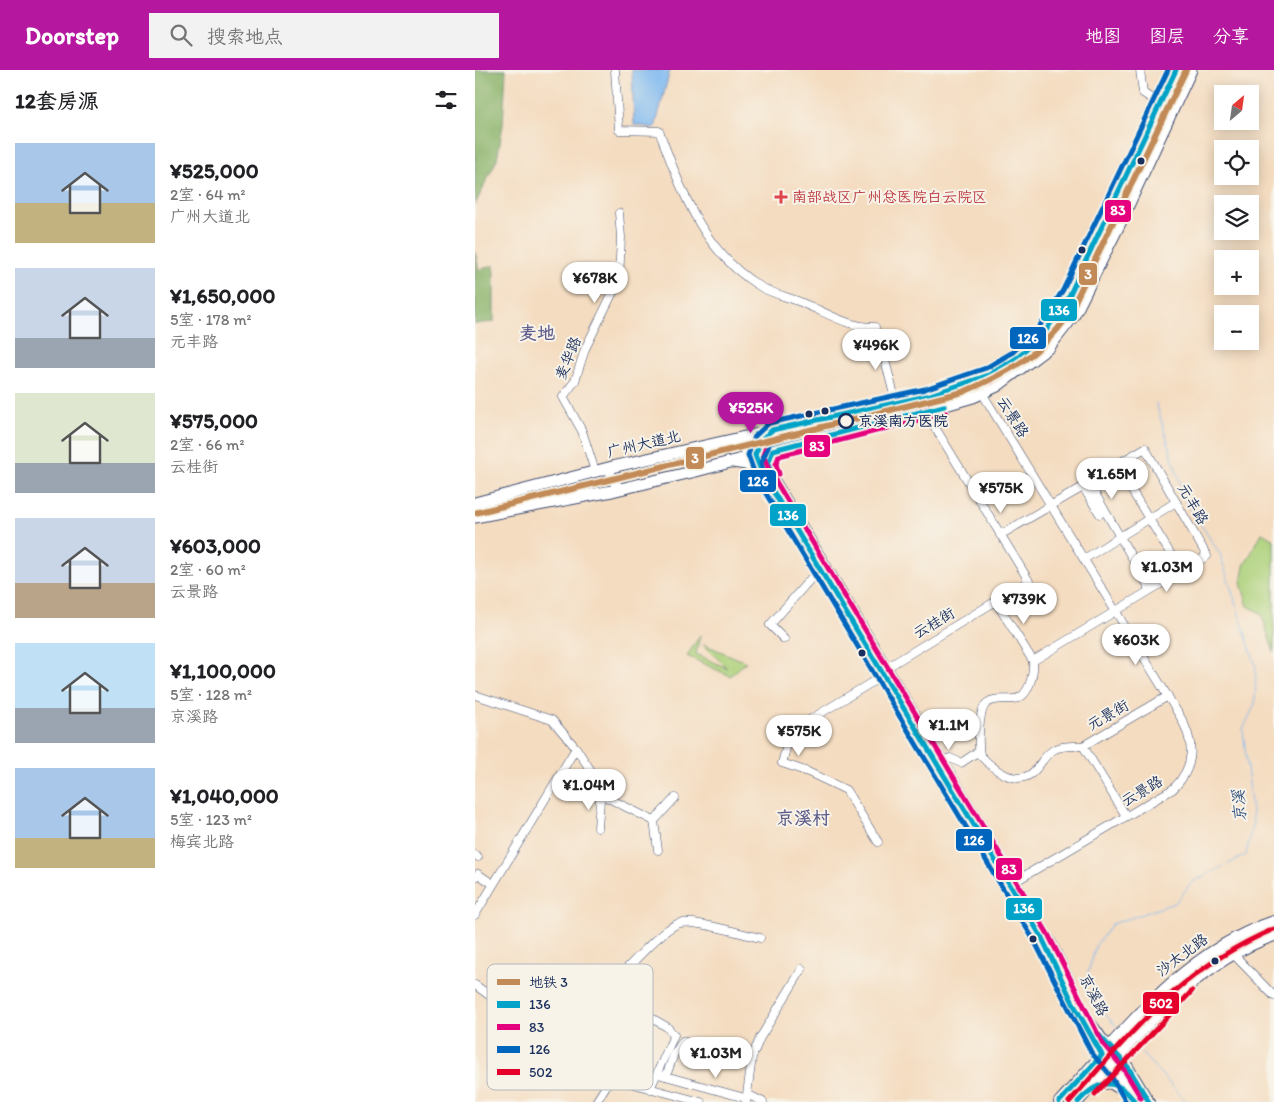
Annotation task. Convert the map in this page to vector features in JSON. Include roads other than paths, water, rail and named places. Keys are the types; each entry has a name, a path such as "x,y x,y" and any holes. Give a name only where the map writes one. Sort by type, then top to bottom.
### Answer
{"highway":[{"name":"广州大道北","path":"475,503 595,471 951,389 989,375 1017,358 1043,335 1063,307 1176,70"},
{"path":"475,517 623,488 925,412 983,393 1007,380 1043,353 1059,337 1074,315 1120,224 1191,70"},
{"path":"791,426 787,433 793,445"},
{"path":"693,449 701,456 695,470"},
{"path":"724,462 746,464 765,472 773,450"}],"main road":[{"path":"755,455 761,440 771,430"},
{"name":"京溪路","path":"715,443 735,444 755,455 1042,938 1074,1005 1105,1051 1119,1057 1128,1067 1149,1102"},
{"name":"京溪路","path":"765,472 820,568 941,761 1059,957 1081,1006 1112,1066 1134,1099"},
{"name":"沙太北路","path":"1059,1102 1116,1038 1171,981 1200,958 1228,941 1274,922"},
{"name":"沙太北路","path":"1078,1102 1176,995 1216,964 1274,936"},
{"path":"1092,1086 1111,1083 1134,1099"}],"street":[{"path":"615,70 619,130 659,131 680,188 710,242 761,288 864,328 877,330 900,418"},
{"path":"1140,70 1143,93 1160,104"},
{"name":"麦华路","path":"595,471 581,431 563,397 575,381 585,348 619,280 621,237 619,213"},
{"name":"云景路","path":"983,393 1168,696 1189,732 1191,745 1185,777 1173,789 1014,882"},
{"name":"云桂街","path":"878,842 845,790 808,772 783,763 787,745 796,728 1029,581 925,412"},
{"name":"元丰路","path":"1116,465 1145,448 1207,556 1181,571"},
{"path":"1033,661 1181,571 1116,465 1089,483 1150,589"},
{"path":"616,466 611,471 610,478 623,488"},
{"path":"1001,535 1083,487 1100,514"},
{"path":"1084,559 1176,502"},
{"path":"784,639 770,625 820,568"},
{"path":"996,602 1033,661 1029,686 1023,694 1016,699 994,700 986,704 982,710 979,755 990,767 1011,776 1020,777 1031,774 1043,759 1056,748 1083,746"},
{"path":"475,695 552,720 576,748 601,786 602,795 598,828"},
{"name":"元景街","path":"1126,816 1083,746 1168,696"},
{"path":"475,915 576,748"},
{"path":"941,761 950,758 961,763 979,751"},
{"path":"602,795 654,821"},
{"path":"654,821 675,798"},
{"path":"654,821 658,850"},
{"path":"475,877 477,874 493,884"},
{"path":"632,964 679,923 687,922 760,938"},
{"path":"1228,941 1235,954 1274,996"},
{"path":"745,1100 752,1057 760,1038 803,969"},
{"path":"475,985 487,994"},
{"path":"653,1019 667,1027 674,1035 662,1075"},
{"path":"653,1086 662,1075 683,1041 705,1053"},
{"path":"662,1075 745,1100"},
{"path":"596,1102 604,1090"},
{"path":"653,1090 701,1102"},
{"path":"745,1100 751,1096 763,1102"}],"water":[{"path":"632,70 670,70 655,128 634,125"}],"waterway":[{"name":"京溪","path":"1119,1029 1098,1007 1088,973 1096,945 1112,924 1175,903 1192,882 1246,855 1253,822 1243,729 1255,704 1256,667 1220,554 1186,502 1156,403"},
{"name":"京溪","path":"1134,1045 1187,1102"}],"metro line":[{"name":"3","path":"475,513 963,392 994,378 1021,362 1046,342 1068,316 1186,70"}],"place":[{"name":"南部战区广州总医院白云院区","path":"781,197"},
{"name":"京溪南方医院","path":"846,421"}],"district":[{"name":"麦地","path":"537,333"},
{"name":"京溪村","path":"803,818"}]}
